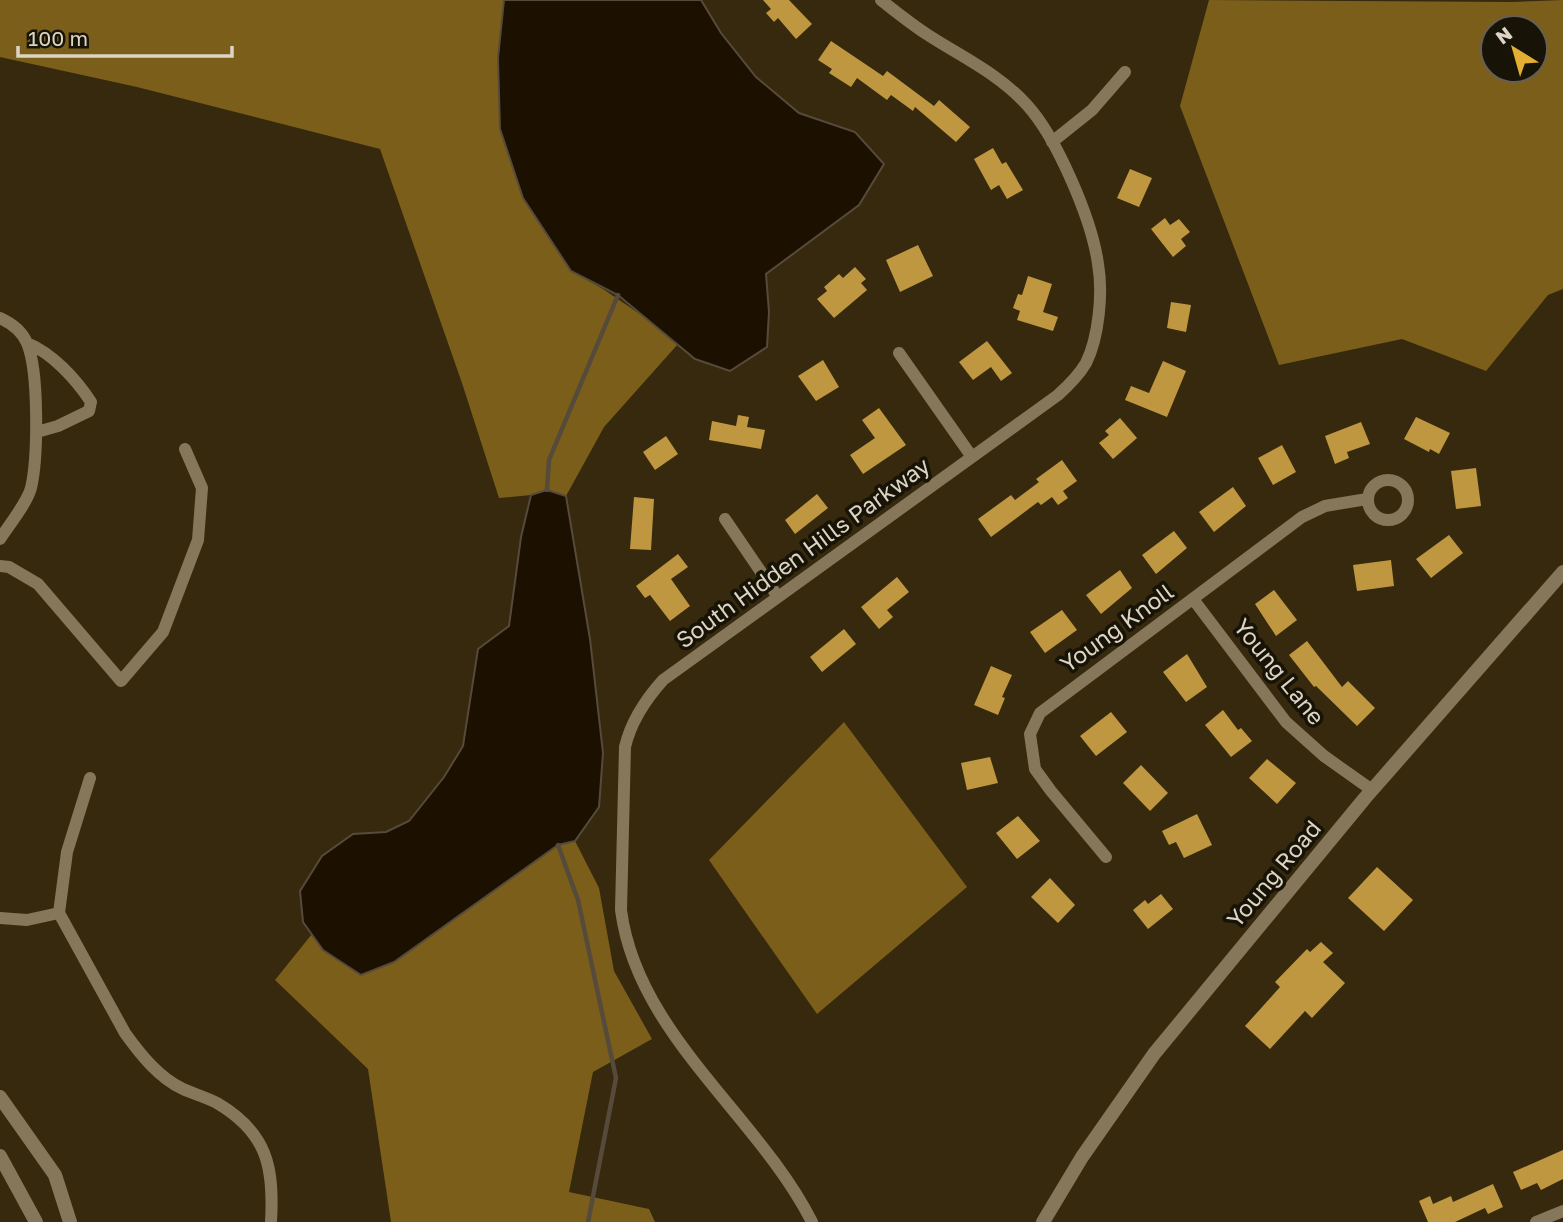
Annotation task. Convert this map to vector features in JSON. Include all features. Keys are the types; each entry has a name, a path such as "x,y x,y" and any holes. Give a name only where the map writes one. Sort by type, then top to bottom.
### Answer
{"street":[{"name":"South Hidden Hills Parkway","path":"812,1222 789,1183 722,1099 667,1022 635,968 621,910 625,747 628,732 648,696 663,680 1041,408 1073,380 1086,363 1097,325 1100,292 1098,263 1082,208 1052,142 1028,107 999,78 925,33 881,0"},
{"path":"1052,142 1093,110 1125,72"},
{"path":"0,318 12,324 27,343 34,379 37,432 30,490 0,539"},
{"path":"27,343 42,349 83,390 91,402 89,411 58,426 37,432"},
{"path":"899,353 972,457"},
{"path":"0,566 9,567 38,584 121,681 163,632 198,540 202,488 185,449"},
{"name":"Young Knoll","path":"1106,857 1035,769 1030,734 1040,713 1302,517 1325,506 1367,499"},
{"path":"724,519 778,597"},
{"name":"Young Road","path":"1043,1222 1083,1157 1154,1054 1372,790 1563,572"},
{"name":"Young Lane","path":"1193,599 1286,722 1324,756 1372,790"},
{"path":"90,778 67,852 59,913 125,1033 138,1051 152,1066 181,1088 217,1103 235,1115 250,1130 265,1152 273,1189 271,1222"},
{"path":"0,918 27,920 59,913"},
{"path":"0,1097 55,1175 70,1222"},
{"path":"0,1156 36,1222"},
{"path":"1536,1222 1563,1211"}],"shaded area":[{"path":"0,0 504,0 498,58 500,129 571,271 653,323 678,344 604,427 566,496 499,498 380,149 137,87 0,57"},
{"path":"504,0 701,0 721,33 756,77 799,113 855,132 884,164 859,205 766,274 769,312 767,347 730,371 695,359 618,295 571,271 523,198 500,129 498,58"},
{"path":"1209,0 1563,0 1563,289 1548,295 1486,371 1402,339 1279,365 1180,106"},
{"path":"547,490 566,496 590,639 603,753 599,807 575,841 558,845 394,962 361,975 323,950 303,922 300,891 322,856 353,834 386,832 409,821 444,777 463,746 478,649 509,626 521,537 531,495"},
{"path":"844,722 967,887 817,1014 709,860"},
{"path":"575,841 599,888 614,971 652,1039 593,1072 569,1192 649,1209 655,1222 391,1222 368,1069 275,980 312,934 323,950 394,962 558,845"}],"building":[{"path":"763,0 789,0 812,24 796,39 778,18 774,22 766,13 771,9"},
{"path":"831,41 883,76 887,71 934,106 939,100 970,127 956,142 915,107 913,111 891,95 887,100 857,78 851,87 829,73 832,69 818,60"},
{"path":"993,148 1002,164 1006,162 1023,190 1007,199 999,185 991,190 974,159"},
{"path":"1130,169 1152,178 1139,207 1117,198"},
{"path":"1165,218 1170,225 1179,219 1190,232 1181,239 1186,246 1173,257 1151,229"},
{"path":"918,245 933,276 900,292 886,260"},
{"path":"855,267 866,279 861,283 867,290 834,318 817,299 827,291 824,287 839,274 843,278"},
{"path":"1028,276 1052,284 1043,312 1058,317 1053,331 1017,320 1020,311 1013,308 1018,294 1022,295"},
{"path":"1171,302 1191,305 1186,332 1167,328"},
{"path":"987,341 1012,373 1001,381 991,367 973,380 959,362"},
{"path":"823,360 839,387 816,401 798,376"},
{"path":"1163,361 1186,371 1167,417 1125,400 1131,386 1149,393"},
{"path":"879,408 906,445 863,474 850,455 875,438 862,420"},
{"path":"738,415 749,417 747,427 765,430 761,449 709,440 712,421 736,426"},
{"path":"1416,417 1450,433 1439,454 1430,449 1429,452 1404,439"},
{"path":"1120,418 1137,438 1113,459 1099,443 1109,435 1105,431"},
{"path":"1361,422 1370,444 1347,452 1349,458 1335,464 1325,436"},
{"path":"666,436 678,454 655,470 643,452"},
{"path":"1282,445 1296,472 1273,485 1258,458"},
{"path":"1062,460 1077,481 1063,491 1068,498 1058,505 1052,497 1041,505 1038,502 991,537 978,519 1011,495 1015,500 1039,482 1036,479"},
{"path":"1476,468 1481,506 1456,509 1451,471"},
{"path":"1233,487 1246,506 1214,532 1199,512"},
{"path":"817,494 828,508 795,534 785,520"},
{"path":"634,497 654,499 651,550 630,549"},
{"path":"1174,531 1187,548 1156,574 1142,555"},
{"path":"1449,535 1463,553 1431,578 1416,559"},
{"path":"678,554 688,567 671,579 690,606 670,621 650,595 645,598 636,586"},
{"path":"1391,560 1394,586 1357,591 1353,565"},
{"path":"1120,570 1132,588 1101,614 1086,595"},
{"path":"897,577 909,592 887,610 893,617 879,629 861,607"},
{"path":"1274,590 1297,620 1276,636 1255,604"},
{"path":"1062,610 1077,630 1045,653 1030,632"},
{"path":"844,629 856,644 822,672 810,657"},
{"path":"1307,641 1342,687 1348,681 1375,708 1357,726 1314,687 1289,655"},
{"path":"1187,654 1207,687 1186,702 1163,672"},
{"path":"991,666 1012,675 1002,697 1005,698 998,715 974,705"},
{"path":"1223,710 1238,730 1241,728 1252,741 1231,757 1205,725"},
{"path":"1111,712 1127,732 1096,756 1080,736"},
{"path":"990,757 998,783 967,790 961,763"},
{"path":"1267,759 1296,783 1277,804 1249,778"},
{"path":"1141,765 1168,793 1150,811 1123,783"},
{"path":"1197,814 1212,845 1184,858 1176,842 1169,845 1162,831"},
{"path":"1018,816 1040,841 1017,859 996,833"},
{"path":"1377,867 1413,900 1384,931 1348,898"},
{"path":"1050,878 1075,905 1058,923 1031,897"},
{"path":"1161,894 1173,909 1148,929 1133,910 1145,900 1148,904"},
{"path":"1321,942 1333,953 1323,962 1345,983 1312,1018 1305,1011 1270,1049 1245,1026 1280,987 1275,982 1307,949 1310,952"},
{"path":"1563,1150 1563,1179 1541,1190 1537,1183 1521,1190 1513,1172"},
{"path":"1493,1184 1503,1207 1488,1214 1485,1208 1455,1222 1428,1222 1419,1201 1430,1196 1433,1204 1451,1196 1453,1202"}],"waterway":[{"path":"547,490 549,460 618,295"},
{"path":"558,845 578,900 616,1078 588,1222"}]}
